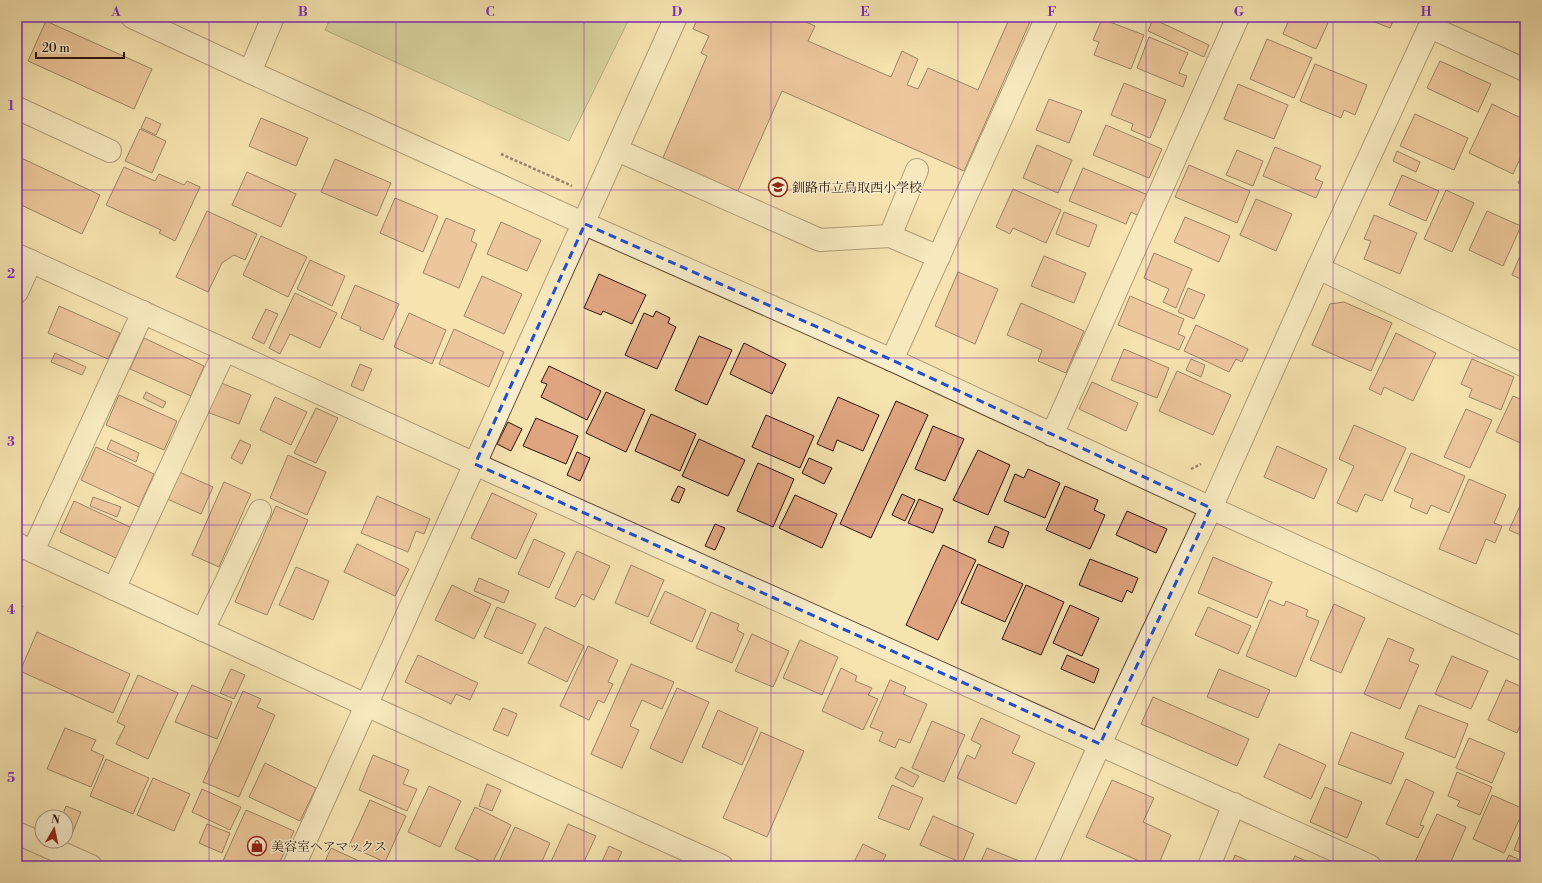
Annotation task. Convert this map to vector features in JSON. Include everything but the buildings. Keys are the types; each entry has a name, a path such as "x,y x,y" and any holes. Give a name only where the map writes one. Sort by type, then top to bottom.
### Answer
{"street":[{"path":"132,17 585,224 892,360 1211,508 1525,650"},
{"path":"250,72 272,17"},
{"path":"294,866 585,224 676,17"},
{"path":"892,360 1047,17"},
{"path":"1052,435 1238,17"},
{"path":"1045,866 1100,744 1211,508 1318,268 1432,22 1525,70"},
{"path":"17,108 110,150"},
{"path":"617,150 820,240 890,236 939,257"},
{"path":"890,236 917,170"},
{"path":"17,292 24,258 475,464 1370,866"},
{"path":"1318,268 1525,366"},
{"path":"143,312 25,547 366,705 722,866"},
{"path":"114,589 225,350"},
{"path":"203,630 260,511"},
{"path":"1209,866 1234,804"},
{"path":"17,833 91,866"}],"highlighted area":[{"path":"585,224 892,360 1211,508 1100,744 475,464"}],"green space":[{"path":"331,17 630,17 569,141 325,30"}],"place":[{"name":"釧路市立鳥取西小学校","path":"778,187"},
{"name":"美容室ヘアマックス","path":"257,846"}]}
